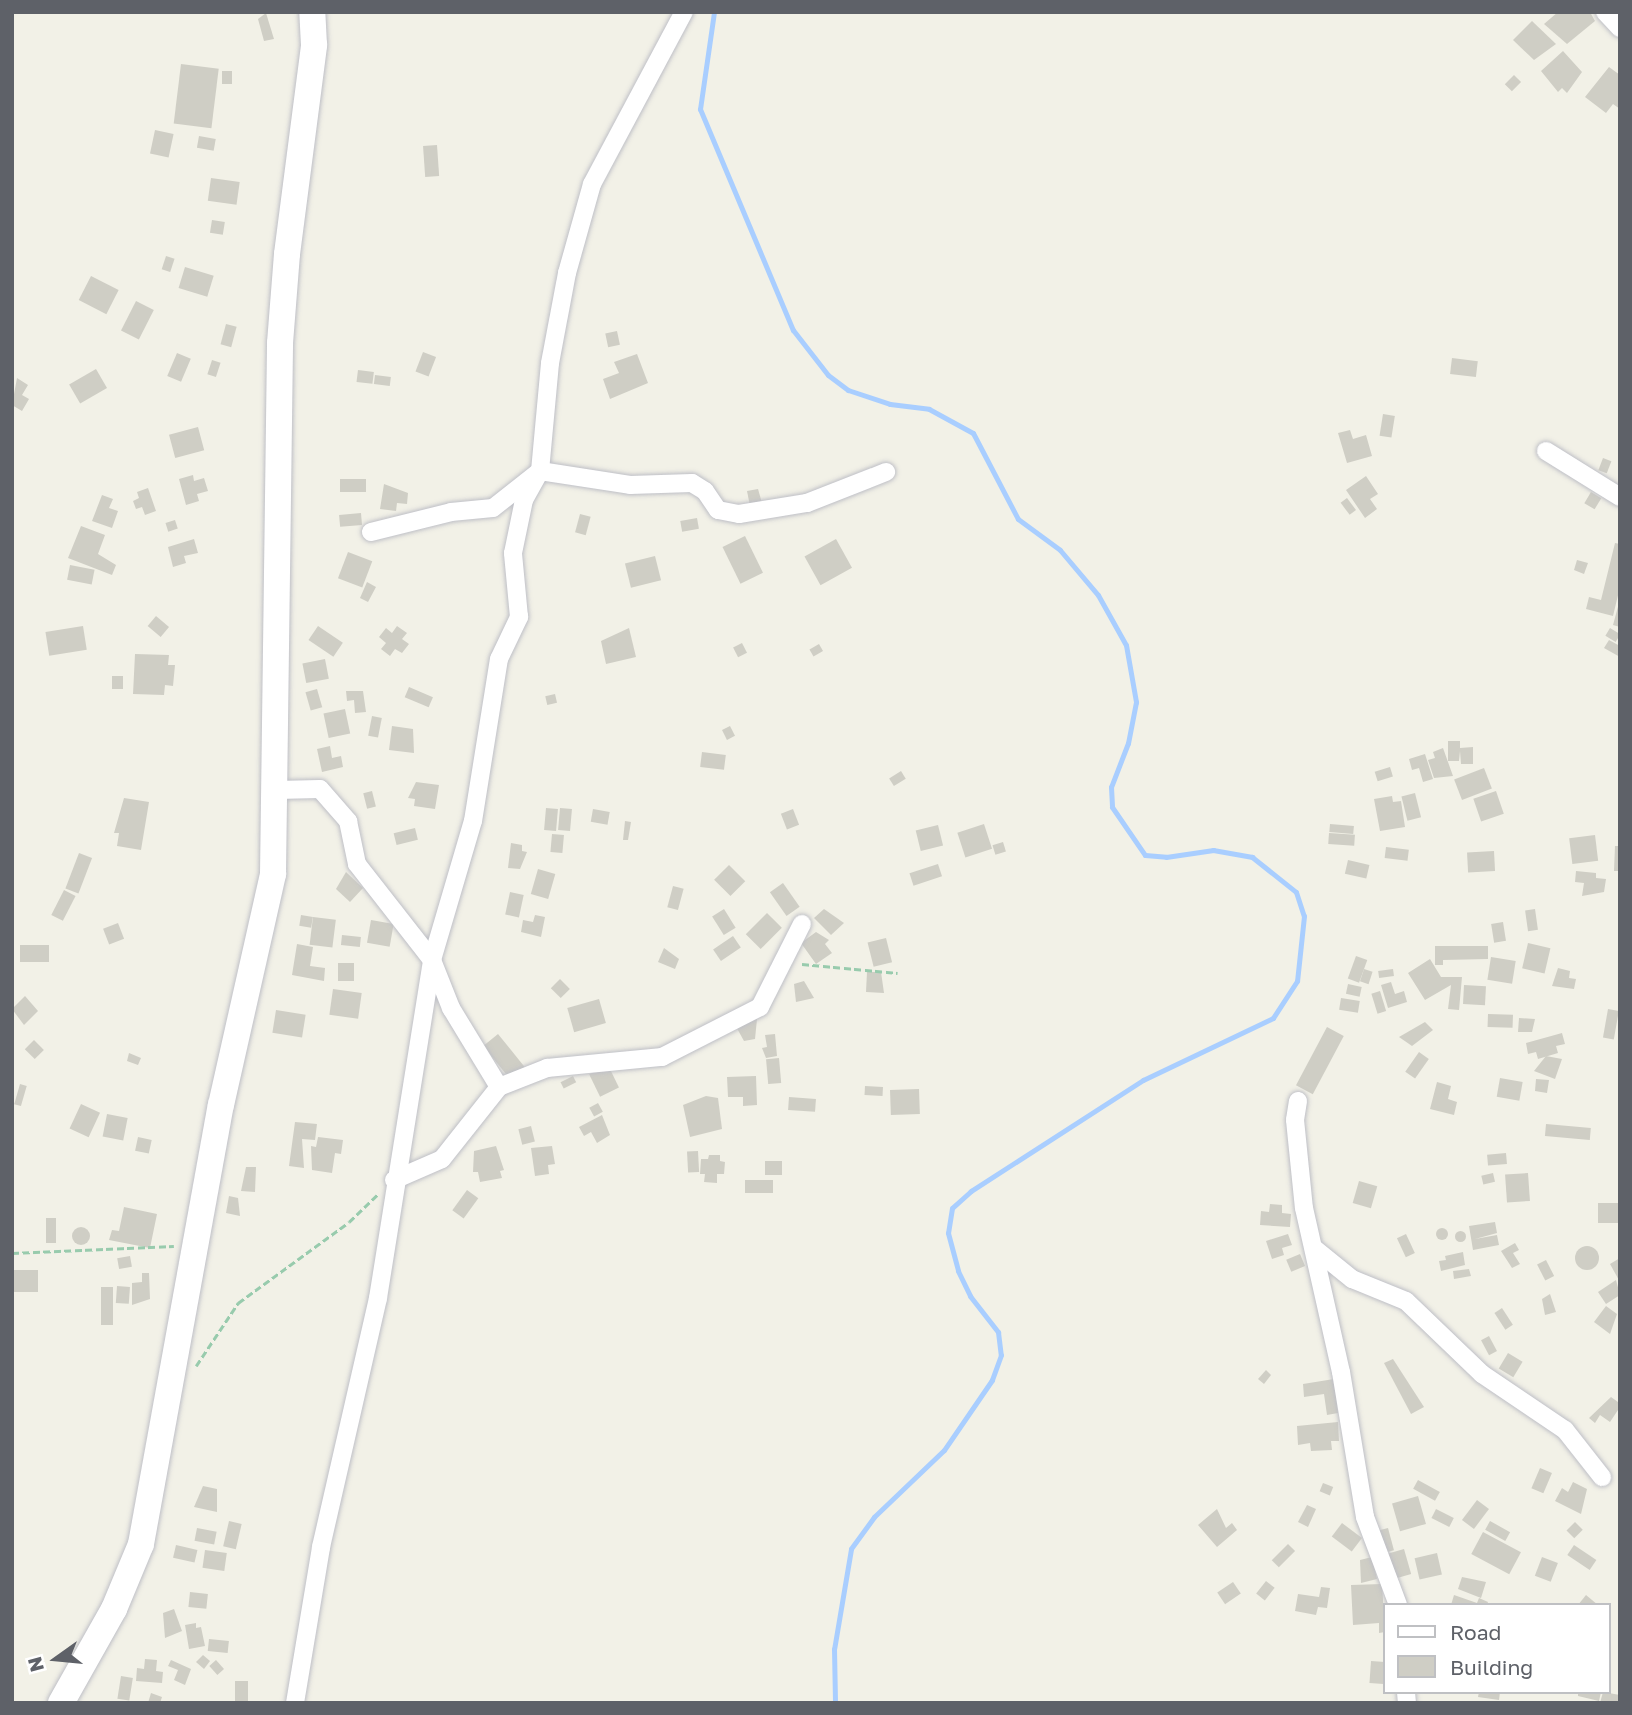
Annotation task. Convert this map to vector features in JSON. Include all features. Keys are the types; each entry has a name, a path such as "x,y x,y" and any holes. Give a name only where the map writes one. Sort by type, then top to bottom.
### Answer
{"main road":[{"path":"61,1703 114,1609 141,1544 195,1242 273,874 281,343 287,254 314,45 312,12"}],"street":[{"path":"295,1703 321,1547 378,1298 394,1180 432,960 473,821 499,659 519,617 513,553 524,500 540,471 550,363 567,273 593,184 684,12"},
{"path":"1605,12 1620,28"},
{"path":"1546,451 1620,497"},
{"path":"371,532 451,512 493,508 540,471 630,485 691,483 705,491 718,510 739,514 807,503 886,472"},
{"path":"276,790 320,789 348,821 357,864 432,960 451,1008 499,1087"},
{"path":"394,1180 442,1159 499,1087 547,1068 662,1057 760,1007 802,924"},
{"path":"1298,1101 1294,1120 1304,1208 1315,1249 1365,1517 1397,1603"},
{"path":"1315,1249 1352,1279 1406,1301 1482,1374 1565,1430 1602,1477"}],"path":[{"path":"785,959 817,969 840,964 898,973"},
{"path":"190,1373 213,1345 238,1303 349,1222 394,1180"},
{"path":"12,1254 153,1249 195,1242"}],"building":[{"path":"1558,12 1590,12 1595,21 1567,44 1544,24"},
{"path":"266,13 274,39 264,41 258,19"},
{"path":"1532,21 1556,44 1534,60 1513,40"},
{"path":"1563,51 1582,72 1567,93 1562,88 1558,92 1541,71"},
{"path":"181,64 219,69 211,128 174,124"},
{"path":"1609,67 1620,75 1620,109 1613,104 1606,113 1585,97"},
{"path":"222,71 232,71 232,84 222,84"},
{"path":"1514,75 1521,82 1512,91 1505,84"},
{"path":"155,130 174,134 169,157 150,153"},
{"path":"199,136 216,139 214,151 197,148"},
{"path":"437,145 439,176 425,177 423,146"},
{"path":"211,178 240,182 237,205 208,201"},
{"path":"212,220 225,222 223,235 210,233"},
{"path":"166,256 175,259 170,272 162,269"},
{"path":"185,267 214,276 207,297 179,288"},
{"path":"91,276 119,290 106,314 79,300"},
{"path":"136,301 154,310 139,339 121,330"},
{"path":"226,324 237,327 231,347 221,344"},
{"path":"617,331 620,345 608,347 605,333"},
{"path":"423,352 436,357 429,377 415,372"},
{"path":"177,353 191,359 181,382 167,376"},
{"path":"637,354 648,383 610,399 603,379 619,373 614,362"},
{"path":"1452,358 1478,361 1476,377 1450,374"},
{"path":"212,360 221,363 216,377 207,374"},
{"path":"96,369 107,388 80,404 69,384"},
{"path":"358,370 374,372 372,384 357,382"},
{"path":"375,375 391,377 390,386 374,384"},
{"path":"17,378 28,385 22,395 29,399 22,411 12,405"},
{"path":"1383,414 1395,416 1391,438 1380,436"},
{"path":"198,427 204,450 175,458 169,435"},
{"path":"1350,430 1353,439 1366,435 1372,456 1347,463 1338,433"},
{"path":"1603,458 1611,461 1607,473 1598,470"},
{"path":"193,475 194,481 204,478 208,491 197,494 199,501 186,505 179,479"},
{"path":"1366,476 1378,494 1370,499 1377,509 1365,518 1346,490"},
{"path":"340,479 366,479 366,492 340,492"},
{"path":"384,484 408,493 407,504 397,503 396,511 380,509"},
{"path":"148,488 156,511 145,515 142,507 136,509 133,501 139,498 137,492"},
{"path":"758,489 762,503 750,506 747,491"},
{"path":"1591,492 1601,498 1595,509 1584,503"},
{"path":"102,495 113,499 109,508 118,511 112,528 92,521"},
{"path":"1347,498 1356,510 1350,515 1341,503"},
{"path":"361,513 362,525 340,527 339,515"},
{"path":"580,514 591,517 586,535 575,532"},
{"path":"697,518 699,529 682,532 680,521"},
{"path":"175,520 178,529 168,532 165,523"},
{"path":"81,526 105,535 98,554 116,565 112,575 68,558"},
{"path":"745,536 763,573 741,584 723,547"},
{"path":"194,539 198,553 184,556 186,563 173,567 168,547"},
{"path":"836,539 852,568 821,585 805,556"},
{"path":"1615,543 1620,544 1620,587 1613,616 1586,609 1589,597 1601,600"},
{"path":"348,552 372,561 362,587 338,578"},
{"path":"655,556 661,580 631,588 625,563"},
{"path":"1577,560 1588,563 1584,574 1574,570"},
{"path":"70,565 95,570 92,584 67,580"},
{"path":"367,582 376,587 368,602 360,598"},
{"path":"1620,603 1620,627 1613,625"},
{"path":"156,616 169,627 161,637 148,626"},
{"path":"83,626 87,650 49,656 45,632"},
{"path":"318,626 343,643 333,657 308,640"},
{"path":"397,626 407,633 402,639 409,644 402,653 395,649 390,656 381,649 386,643 379,637 386,628 392,633"},
{"path":"629,628 636,657 606,664 601,641"},
{"path":"1610,628 1620,634 1616,642 1605,636"},
{"path":"1609,640 1620,646 1620,657 1604,648"},
{"path":"742,643 747,653 738,657 733,648"},
{"path":"819,644 823,651 813,656 809,650"},
{"path":"135,654 169,655 168,665 175,665 173,686 165,685 164,695 133,694"},
{"path":"325,659 329,679 306,683 302,663"},
{"path":"112,676 123,676 123,689 112,689"},
{"path":"409,687 433,697 429,707 405,697"},
{"path":"317,689 322,707 311,711 305,692"},
{"path":"346,691 363,691 366,712 355,713 354,700 347,701"},
{"path":"555,694 557,703 547,705 545,696"},
{"path":"345,709 350,733 329,738 323,714"},
{"path":"372,716 382,718 378,738 368,736"},
{"path":"392,726 413,729 414,753 389,750"},
{"path":"730,726 735,736 727,740 722,730"},
{"path":"1448,741 1460,741 1460,748 1473,747 1473,764 1461,764 1460,751 1459,761 1448,761"},
{"path":"330,746 332,758 341,756 343,767 322,772 317,749"},
{"path":"1443,748 1453,776 1434,778 1428,760 1435,758 1433,752"},
{"path":"702,752 726,755 724,770 700,767"},
{"path":"1425,754 1433,779 1423,782 1419,768 1412,770 1409,759"},
{"path":"1390,767 1393,777 1378,781 1375,772"},
{"path":"1484,768 1492,789 1462,800 1454,779"},
{"path":"901,771 906,779 894,786 889,778"},
{"path":"416,782 439,785 435,809 414,806 415,799 408,798"},
{"path":"372,791 376,807 367,809 363,793"},
{"path":"1496,791 1504,814 1481,822 1473,799"},
{"path":"1415,793 1421,817 1407,821 1401,796"},
{"path":"1392,796 1393,802 1401,801 1405,827 1380,831 1374,799"},
{"path":"124,798 149,802 141,850 117,846 119,833 114,833"},
{"path":"546,808 558,809 556,831 544,830"},
{"path":"560,808 572,809 570,831 558,830"},
{"path":"593,809 610,812 607,825 591,822"},
{"path":"793,809 799,825 787,830 781,814"},
{"path":"625,821 631,822 628,840 623,840"},
{"path":"984,824 992,849 965,857 957,833"},
{"path":"1330,824 1354,826 1353,834 1329,832"},
{"path":"938,825 943,845 921,851 916,831"},
{"path":"415,828 418,840 397,845 394,833"},
{"path":"1329,833 1355,835 1354,846 1328,844"},
{"path":"552,834 564,835 562,853 550,852"},
{"path":"1595,835 1598,861 1572,864 1569,838"},
{"path":"1003,842 1006,852 995,855 992,845"},
{"path":"511,843 522,845 522,851 527,852 520,869 508,868"},
{"path":"1615,846 1620,846 1620,871 1614,871"},
{"path":"1386,847 1409,850 1407,861 1385,858"},
{"path":"1494,851 1495,871 1468,872 1467,852"},
{"path":"79,853 92,858 78,893 65,888"},
{"path":"1348,860 1369,865 1366,879 1345,874"},
{"path":"938,864 942,876 913,886 909,873"},
{"path":"729,865 745,881 730,896 714,880"},
{"path":"538,869 555,874 548,899 531,894"},
{"path":"1576,871 1596,873 1596,878 1606,879 1604,892 1582,896 1584,883 1575,882"},
{"path":"346,872 363,888 350,902 336,889"},
{"path":"783,883 800,907 787,916 770,892"},
{"path":"673,886 684,889 678,910 667,907"},
{"path":"64,890 76,896 63,921 51,915"},
{"path":"510,892 524,895 519,917 505,914"},
{"path":"724,909 736,928 724,935 712,916"},
{"path":"824,909 844,923 831,935 814,918"},
{"path":"1535,909 1538,930 1528,931 1525,910"},
{"path":"767,913 782,928 761,949 746,934"},
{"path":"301,915 313,917 311,928 299,926"},
{"path":"535,915 545,917 541,937 521,932 523,920 533,922"},
{"path":"313,917 336,920 332,948 310,945"},
{"path":"371,920 394,924 390,947 367,943"},
{"path":"1503,922 1506,941 1494,943 1491,924"},
{"path":"118,923 124,939 109,945 103,929"},
{"path":"816,932 829,940 825,944 832,953 816,964 801,943"},
{"path":"342,935 361,937 360,947 341,945"},
{"path":"733,936 741,948 721,961 713,949"},
{"path":"886,938 892,962 874,967 868,943"},
{"path":"1528,943 1550,948 1545,974 1522,968"},
{"path":"297,944 313,947 310,966 325,968 324,981 292,975"},
{"path":"20,945 49,945 49,962 20,962"},
{"path":"1435,946 1488,946 1488,959 1443,960 1443,965 1435,965"},
{"path":"664,948 679,959 675,969 658,962"},
{"path":"1356,956 1367,960 1359,983 1348,979"},
{"path":"1491,957 1516,961 1512,984 1487,980"},
{"path":"1430,959 1441,977 1462,977 1459,1010 1448,1009 1451,985 1425,1000 1408,973"},
{"path":"338,963 354,963 354,981 338,981"},
{"path":"1558,968 1570,971 1569,978 1576,979 1574,989 1552,986"},
{"path":"1364,969 1373,972 1369,984 1360,981"},
{"path":"1393,969 1394,976 1379,978 1378,971"},
{"path":"867,972 881,972 884,993 866,992"},
{"path":"560,979 570,989 561,998 551,988"},
{"path":"804,981 814,998 796,1002 794,984"},
{"path":"1391,982 1395,994 1404,991 1407,1002 1388,1008 1381,985"},
{"path":"1348,984 1362,987 1360,997 1346,994"},
{"path":"1464,985 1486,986 1485,1005 1463,1004"},
{"path":"333,989 362,993 358,1019 329,1015"},
{"path":"1380,991 1386,1011 1378,1014 1371,994"},
{"path":"25,996 38,1011 24,1025 12,1009"},
{"path":"1341,998 1360,1001 1358,1013 1339,1010"},
{"path":"599,999 606,1023 574,1032 567,1008"},
{"path":"1608,1009 1619,1011 1614,1039 1603,1038"},
{"path":"276,1010 306,1015 302,1037 272,1033"},
{"path":"1488,1014 1513,1015 1513,1028 1488,1027"},
{"path":"1519,1018 1535,1019 1532,1032 1518,1032"},
{"path":"757,1019 755,1039 744,1041 734,1023"},
{"path":"1425,1022 1433,1030 1412,1046 1399,1037"},
{"path":"1327,1027 1344,1036 1313,1094 1296,1085"},
{"path":"1562,1033 1565,1044 1556,1046 1558,1053 1538,1059 1536,1052 1528,1054 1526,1043"},
{"path":"498,1034 525,1067 510,1079 483,1046"},
{"path":"775,1034 777,1056 766,1058 762,1048 767,1047 765,1035"},
{"path":"34,1040 44,1050 35,1059 25,1049"},
{"path":"1419,1052 1429,1059 1415,1079 1405,1072"},
{"path":"129,1053 141,1058 138,1065 127,1061"},
{"path":"1546,1056 1562,1059 1555,1079 1534,1071"},
{"path":"779,1058 781,1083 768,1084 766,1059"},
{"path":"608,1065 619,1087 600,1097 589,1074"},
{"path":"573,1076 576,1082 564,1089 561,1082"},
{"path":"756,1076 757,1105 743,1106 743,1097 728,1097 727,1077"},
{"path":"1500,1078 1523,1082 1519,1101 1497,1097"},
{"path":"1536,1079 1549,1080 1547,1093 1535,1091"},
{"path":"1437,1082 1451,1086 1448,1099 1457,1102 1454,1115 1430,1109"},
{"path":"20,1084 27,1086 21,1106 14,1104"},
{"path":"865,1086 883,1087 883,1096 865,1095"},
{"path":"919,1089 920,1114 891,1115 890,1090"},
{"path":"706,1096 718,1098 722,1129 690,1137 683,1105"},
{"path":"789,1097 816,1099 815,1112 788,1110"},
{"path":"598,1103 603,1112 594,1117 589,1108"},
{"path":"81,1104 100,1113 89,1137 70,1128"},
{"path":"107,1114 128,1118 123,1141 103,1137"},
{"path":"602,1115 610,1135 597,1143 591,1132 584,1136 579,1127"},
{"path":"295,1122 317,1124 315,1140 302,1139 304,1168 289,1166"},
{"path":"1546,1124 1591,1128 1590,1140 1545,1136"},
{"path":"531,1126 535,1142 522,1145 518,1129"},
{"path":"138,1137 152,1140 149,1154 135,1151"},
{"path":"318,1137 343,1140 341,1154 335,1153 332,1173 312,1170 311,1146 316,1147"},
{"path":"496,1146 504,1170 500,1171 502,1178 480,1182 478,1172 473,1172 474,1151"},
{"path":"552,1146 555,1164 548,1165 549,1174 535,1176 531,1148"},
{"path":"698,1151 699,1172 688,1173 687,1152"},
{"path":"1506,1153 1507,1164 1488,1166 1487,1155"},
{"path":"709,1155 720,1155 720,1161 725,1162 724,1174 717,1174 717,1183 704,1182 705,1174 700,1174 701,1159 708,1159"},
{"path":"765,1161 782,1161 782,1175 765,1175"},
{"path":"246,1167 256,1167 255,1192 241,1191"},
{"path":"1493,1173 1495,1182 1483,1184 1481,1176"},
{"path":"1528,1173 1530,1201 1507,1203 1505,1175"},
{"path":"745,1180 773,1180 773,1193 745,1193"},
{"path":"1359,1181 1377,1186 1371,1208 1353,1203"},
{"path":"467,1190 478,1198 464,1218 452,1210"},
{"path":"229,1196 238,1198 240,1216 226,1213"},
{"path":"1598,1203 1620,1203 1620,1223 1598,1223"},
{"path":"1270,1204 1282,1205 1282,1213 1291,1214 1290,1227 1260,1225 1261,1211 1269,1212"},
{"path":"124,1207 157,1214 150,1248 109,1240 112,1230 119,1231"},
{"path":"46,1218 56,1218 56,1243 46,1243"},
{"path":"1495,1222 1497,1233 1475,1239 1497,1235 1499,1245 1473,1250 1469,1226"},
{"path":"81,1227 87,1230 90,1236 87,1242 81,1245 75,1242 72,1236 75,1230"},
{"path":"1442,1228 1448,1234 1442,1240 1436,1234"},
{"path":"1460,1231 1464,1232 1464,1240 1460,1241 1456,1240 1455,1236 1456,1232"},
{"path":"1288,1234 1292,1245 1282,1248 1284,1255 1272,1259 1266,1241"},
{"path":"1406,1234 1415,1253 1406,1257 1397,1238"},
{"path":"1515,1243 1519,1250 1513,1253 1520,1264 1512,1268 1501,1251"},
{"path":"1587,1246 1595,1250 1599,1258 1595,1266 1587,1270 1579,1266 1575,1258 1579,1250"},
{"path":"1463,1252 1465,1265 1441,1271 1439,1261 1446,1260 1445,1256"},
{"path":"1300,1254 1305,1266 1291,1272 1286,1260"},
{"path":"130,1256 132,1267 119,1269 117,1258"},
{"path":"1620,1258 1620,1282 1610,1264"},
{"path":"1546,1260 1554,1276 1545,1281 1537,1265"},
{"path":"1469,1269 1471,1276 1454,1279 1453,1271"},
{"path":"12,1270 38,1270 38,1292 12,1292"},
{"path":"142,1273 149,1273 150,1299 132,1305 132,1283 142,1282"},
{"path":"1616,1280 1620,1295 1606,1304 1598,1292"},
{"path":"117,1286 130,1287 129,1304 116,1303"},
{"path":"101,1287 113,1287 113,1325 101,1325"},
{"path":"1550,1294 1556,1312 1545,1315 1542,1299"},
{"path":"1606,1306 1617,1314 1610,1334 1594,1322"},
{"path":"1502,1308 1513,1325 1505,1330 1494,1313"},
{"path":"1489,1336 1497,1351 1489,1355 1481,1340"},
{"path":"1508,1353 1523,1362 1513,1377 1499,1368"},
{"path":"1393,1359 1424,1407 1411,1414 1384,1363"},
{"path":"1266,1370 1271,1375 1264,1384 1258,1379"},
{"path":"1334,1379 1338,1413 1327,1415 1324,1394 1304,1397 1303,1384"},
{"path":"1611,1397 1618,1402 1620,1398 1620,1407 1610,1422 1600,1415 1595,1423 1589,1418"},
{"path":"1338,1422 1339,1441 1331,1441 1332,1450 1311,1451 1310,1443 1298,1445 1297,1426"},
{"path":"1540,1468 1552,1473 1543,1493 1531,1488"},
{"path":"1418,1480 1440,1492 1435,1501 1413,1489"},
{"path":"1573,1482 1587,1489 1581,1514 1555,1501 1562,1488 1568,1492"},
{"path":"1323,1483 1333,1487 1330,1495 1320,1491"},
{"path":"203,1486 217,1489 217,1512 194,1507"},
{"path":"1418,1496 1426,1524 1400,1531 1392,1503"},
{"path":"1477,1500 1489,1509 1474,1529 1462,1520"},
{"path":"1307,1505 1316,1509 1308,1527 1298,1522"},
{"path":"1217,1509 1226,1528 1232,1523 1237,1530 1217,1547 1198,1525"},
{"path":"1436,1509 1454,1518 1449,1527 1431,1518"},
{"path":"229,1521 242,1524 236,1549 223,1546"},
{"path":"1490,1521 1510,1532 1505,1541 1485,1530"},
{"path":"1575,1522 1583,1530 1574,1538 1567,1530"},
{"path":"1342,1523 1362,1538 1352,1552 1332,1537"},
{"path":"197,1528 217,1532 214,1545 195,1541"},
{"path":"1388,1528 1394,1550 1383,1553 1377,1531"},
{"path":"1483,1532 1521,1552 1509,1574 1471,1554"},
{"path":"1288,1544 1295,1551 1279,1567 1272,1560"},
{"path":"176,1545 197,1550 195,1563 173,1558"},
{"path":"1574,1545 1596,1560 1590,1570 1567,1555"},
{"path":"1404,1549 1411,1574 1393,1579 1386,1554"},
{"path":"205,1550 227,1553 224,1571 202,1568"},
{"path":"1437,1553 1442,1574 1420,1580 1415,1558"},
{"path":"1372,1557 1377,1579 1361,1583 1360,1560"},
{"path":"1542,1557 1558,1563 1551,1582 1535,1576"},
{"path":"1462,1577 1486,1582 1481,1598 1458,1589"},
{"path":"1266,1581 1275,1588 1265,1600 1256,1594"},
{"path":"1233,1582 1241,1594 1225,1604 1217,1593"},
{"path":"1382,1584 1384,1632 1379,1633 1379,1623 1353,1625 1351,1585"},
{"path":"1321,1587 1330,1588 1327,1608 1318,1607 1316,1615 1295,1611 1298,1594 1319,1597"},
{"path":"190,1592 208,1594 206,1609 188,1607"},
{"path":"1454,1595 1477,1603 1452,1603"},
{"path":"1586,1595 1596,1603 1580,1603"},
{"path":"1479,1598 1488,1603 1477,1603"},
{"path":"174,1609 182,1631 165,1638 163,1613"},
{"path":"196,1623 196,1628 201,1627 205,1646 189,1649 185,1625"},
{"path":"209,1639 229,1641 228,1653 208,1651"},
{"path":"203,1655 210,1661 204,1669 196,1662"},
{"path":"145,1659 157,1660 156,1671 163,1672 162,1683 136,1681 137,1668 144,1669"},
{"path":"171,1660 191,1669 185,1685 174,1680 178,1670 168,1666"},
{"path":"216,1660 224,1669 217,1675 209,1666"},
{"path":"1371,1661 1384,1662 1383,1684 1369,1683"},
{"path":"121,1676 133,1678 129,1701 117,1699"},
{"path":"235,1681 248,1681 248,1703 235,1703"},
{"path":"151,1693 162,1697 160,1703 148,1703"},
{"path":"1479,1694 1500,1694 1499,1700 1478,1697"},
{"path":"1578,1694 1601,1694 1599,1701"},
{"path":"1602,1694 1620,1695 1620,1703 1600,1703"}],"waterway":[{"path":"714,12 700,109 793,330 828,375 848,390 890,404 929,409 973,433 1018,519 1060,550 1098,595 1126,645 1136,702 1128,743 1111,787 1112,807 1145,855 1166,857 1213,850 1252,857 1296,892 1304,916 1297,981 1273,1018 1143,1080 971,1191 952,1208 948,1233 958,1271 970,1296 998,1332 1001,1355 992,1380 944,1450 874,1517 851,1549 834,1649 835,1703"}]}
